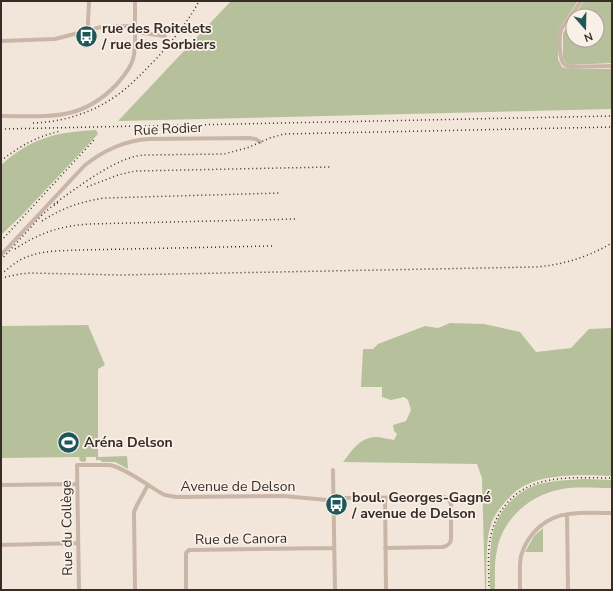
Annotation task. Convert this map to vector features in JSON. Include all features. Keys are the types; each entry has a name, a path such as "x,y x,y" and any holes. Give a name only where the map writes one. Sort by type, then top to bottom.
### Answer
{"street":[{"path":"89,1 89,31"},
{"path":"1,116 62,115 81,110 97,102 109,92 127,71 132,62 134,51 135,1"},
{"path":"581,1 561,30 560,57 564,64 572,67 612,66"},
{"path":"1,42 56,39 108,26 130,26 143,33 165,36"},
{"name":"Rue Rodier","path":"1,255 84,166 93,159 118,146 133,141 150,139 249,138 256,139 260,142"},
{"name":"Rue du Collège","path":"77,465 79,590"},
{"name":"Avenue de Delson","path":"77,465 114,466 165,495 176,497 282,496 327,500 342,498 447,498 450,500 451,542 445,547 385,548"},
{"path":"333,470 335,590"},
{"path":"1,485 78,484"},
{"path":"135,590 134,512 148,485"},
{"path":"385,498 386,590"},
{"path":"520,590 521,558 524,547 536,530 554,518 568,514 612,513"},
{"path":"568,514 568,590"},
{"path":"1,545 78,543"},
{"name":"Rue de Canora","path":"186,590 185,557 189,550 334,548"}],"green space":[{"path":"231,1 578,1 573,8 565,8 565,20 558,34 558,59 562,67 569,69 612,69 612,109 118,121"},
{"path":"584,1 612,1 612,63 570,65 566,63 563,58 563,33 565,30 565,48 605,48 605,8 579,8"},
{"path":"96,130 98,134 23,214 1,235 1,165 23,148 45,138 68,133"},
{"path":"450,323 484,324 520,332 536,352 571,348 589,329 612,328 612,476 576,475 539,480 528,484 513,494 498,511 491,524 488,535 486,590 482,478 477,464 343,462 360,442 369,438 375,437 394,440 397,434 394,431 393,425 406,421 411,410 408,400 404,397 391,400 382,397 382,387 361,387 363,349 373,349 378,344 425,326 438,328"},
{"path":"88,325 105,365 98,369 98,457 127,456 128,469 115,462 102,462 100,460 96,460 96,457 86,457 86,461 84,462 80,461 79,457 1,458 1,326"},
{"path":"584,479 612,480 612,488 569,488 556,490 533,500 522,507 513,516 500,538 495,560 495,590 490,590 490,557 492,537 494,527 503,510 517,495 534,486 554,481"},
{"path":"543,528 543,552 525,552 534,536"}],"railway":[{"path":"33,123 69,118 81,114 103,104 124,90 157,58 180,31 199,1"},
{"path":"1,129 612,116"},
{"path":"54,204 98,174 122,161 134,157 145,155 224,154 247,148 270,138 284,134 612,127"},
{"path":"1,161 29,142 61,131"},
{"path":"1,241 94,140"},
{"path":"87,187 118,175 135,171 331,167"},
{"path":"42,221 57,212 72,206 105,198 280,193"},
{"path":"1,260 42,215 59,202"},
{"path":"15,249 24,243 50,231 78,225 296,219"},
{"path":"1,278 30,273 121,275 535,267 575,260 612,243"},
{"path":"1,274 22,259 36,254 51,252 80,250 272,246"},
{"path":"489,590 489,555 491,535 497,517 508,502 518,493 530,486 543,482 570,478 612,478"}],"place":[{"name":"rue des Roitelets / rue des Sorbiers","path":"86,36"},
{"name":"Aréna Delson","path":"68,442"},
{"name":"boul. Georges-Gagné / avenue de Delson","path":"337,505"}]}
